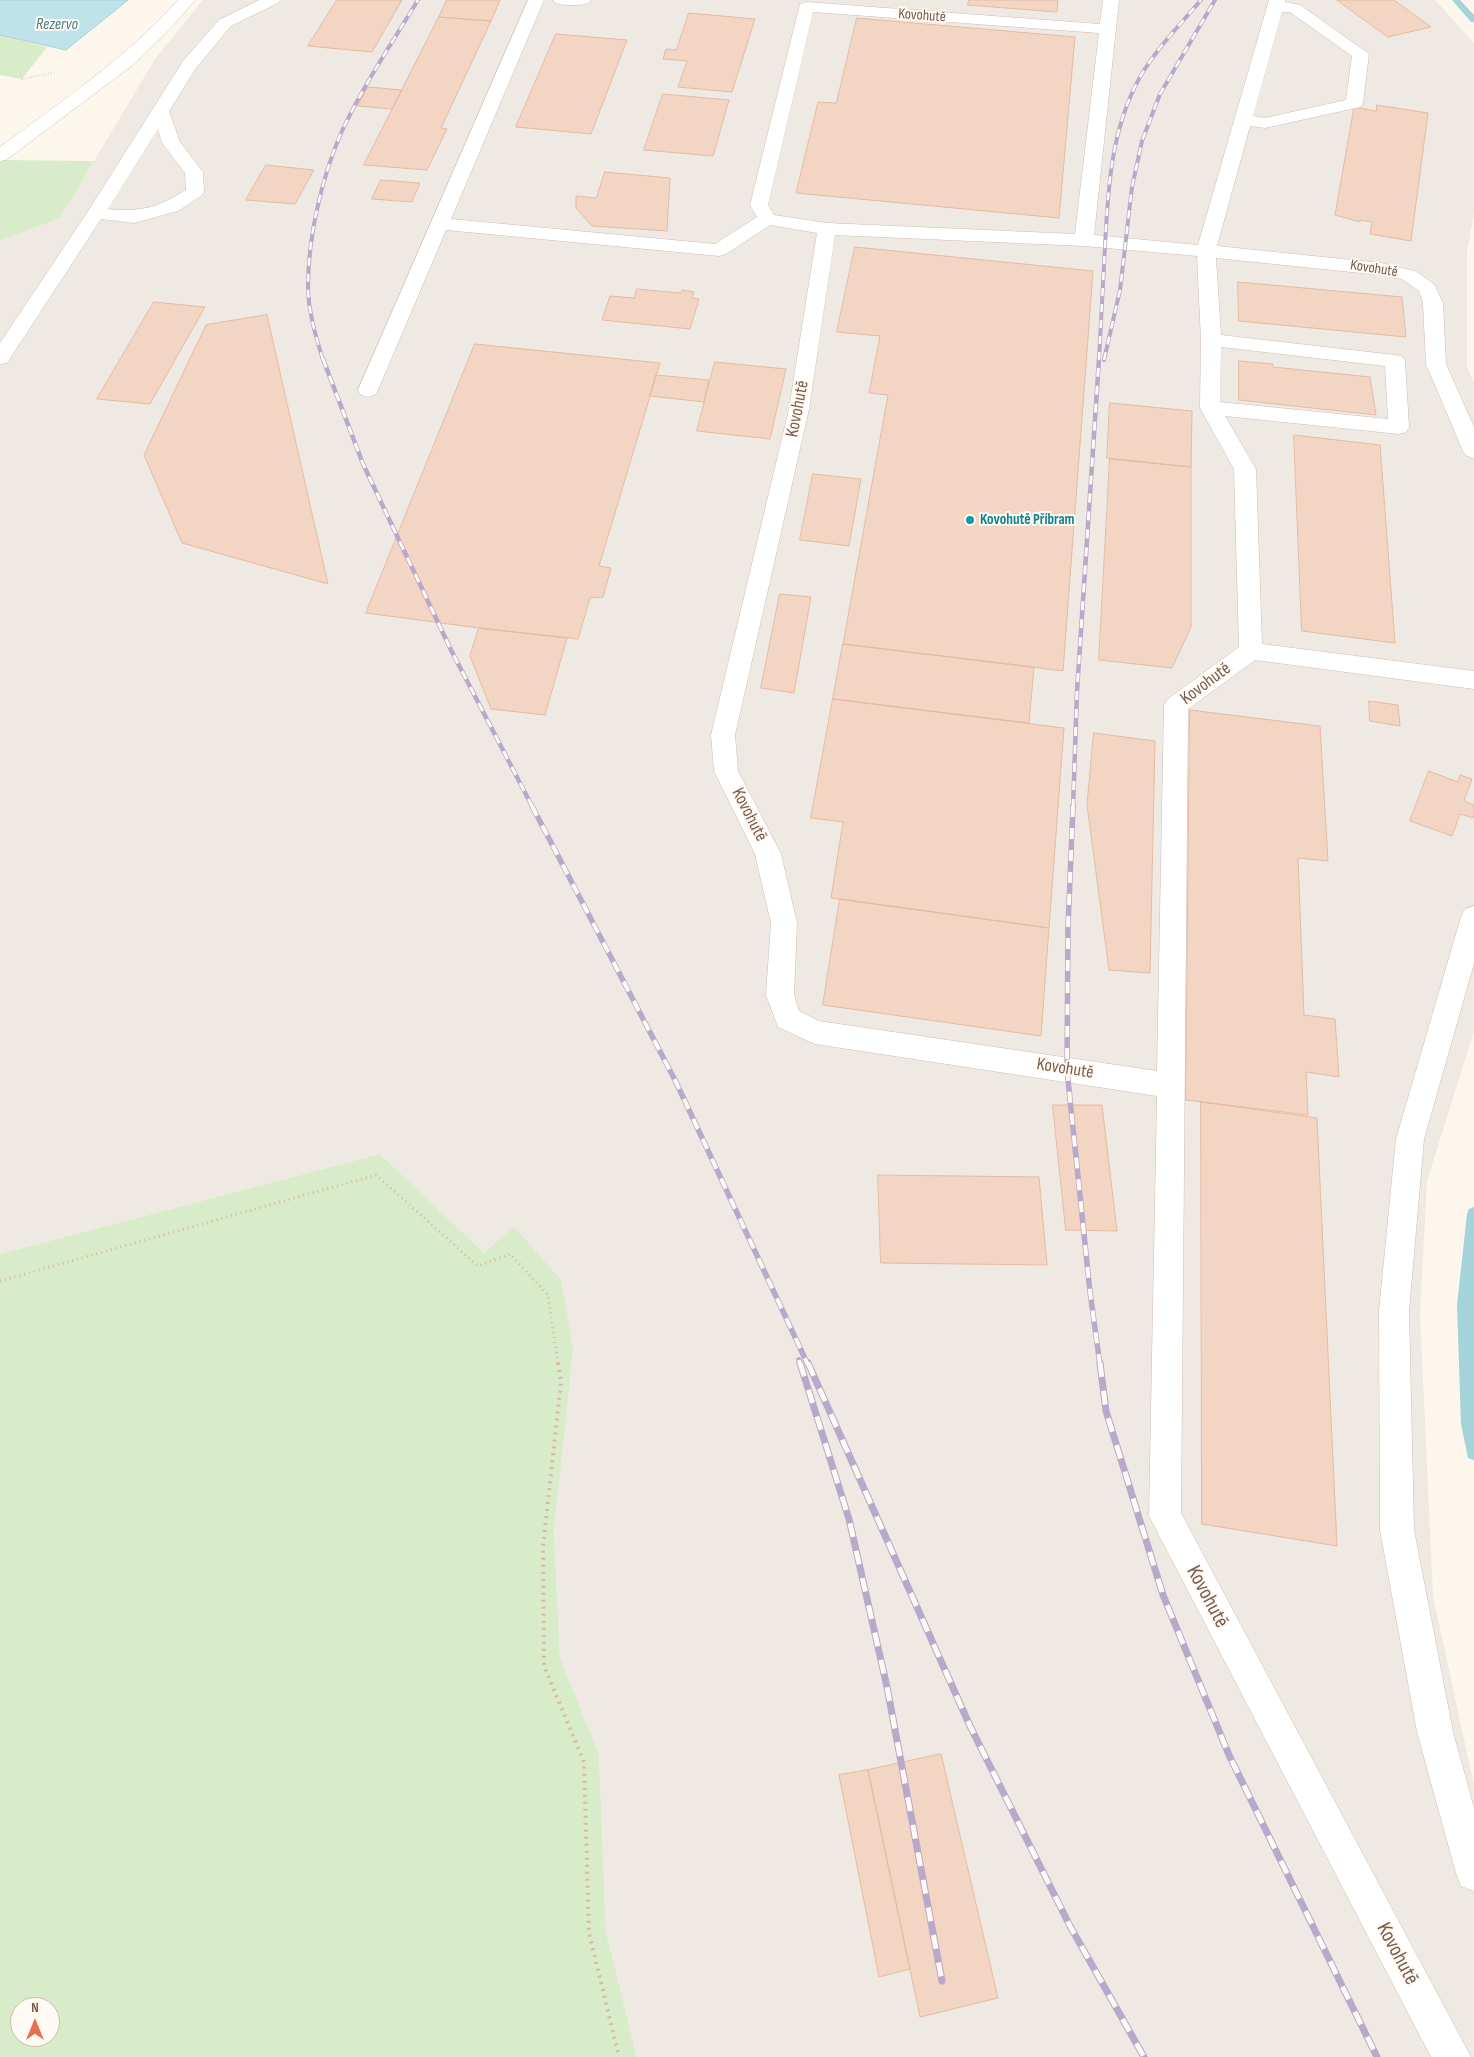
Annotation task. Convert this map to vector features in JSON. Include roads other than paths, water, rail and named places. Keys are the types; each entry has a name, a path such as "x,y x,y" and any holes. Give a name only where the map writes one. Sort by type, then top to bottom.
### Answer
{"street":[{"path":"2,153 128,60 164,26 187,0"},
{"path":"0,358 96,214 189,65 225,23 272,0"},
{"path":"368,390 536,0"},
{"path":"561,0 583,0"},
{"path":"1084,240 1110,0"},
{"path":"1243,120 1266,123 1354,103 1361,54 1294,8 1276,3 1206,251 1211,340 1210,408 1244,469 1251,651 1474,680"},
{"name":"Kovohutě","path":"1107,29 806,8 760,205 767,219 792,225 827,229 1084,240 1380,268 1408,275 1427,288 1433,303 1436,364 1474,451"},
{"path":"96,214 134,217 172,207 195,192 194,172 171,143 161,112"},
{"path":"440,224 719,250 767,219"},
{"name":"Kovohutě","path":"827,229 799,409 724,735 726,771 768,854 784,923 780,994 788,1020 815,1032 1171,1086"},
{"path":"1210,408 1399,427 1395,361 1211,340"},
{"name":"Kovohutě","path":"1251,651 1176,705 1165,1516 1452,2057"},
{"path":"1474,917 1410,1140 1394,1311 1398,1530 1435,1732 1474,1873"}],"water":[{"name":"Rezervo","path":"0,0 128,0 66,50 0,35"}],"waterway":[{"path":"1456,0 1474,20"},
{"path":"1474,1214 1465,1305 1469,1424 1474,1452"}],"railway":[{"path":"323,360 315,333 308,295 310,247 322,187 328,167 350,114 418,0"},
{"path":"1099,360 1106,224 1117,138 1130,97 1146,67 1201,0"},
{"path":"1104,360 1120,290 1132,187 1142,141 1160,94 1215,0"},
{"path":"323,359 363,464 451,650 533,808"},
{"path":"1073,808 1077,691 1099,359"},
{"path":"532,806 676,1082 808,1365"},
{"path":"1073,806 1068,927 1067,1070 1090,1292 1100,1365"},
{"path":"799,1360 800,1365"},
{"path":"800,1363 849,1519 887,1687 942,1981"},
{"path":"808,1363 970,1726 1070,1926 1144,2057"},
{"path":"1100,1363 1106,1411 1163,1595 1229,1755 1377,2057"}],"place":[{"name":"Kovohutě Příbram","path":"970,520"}]}
